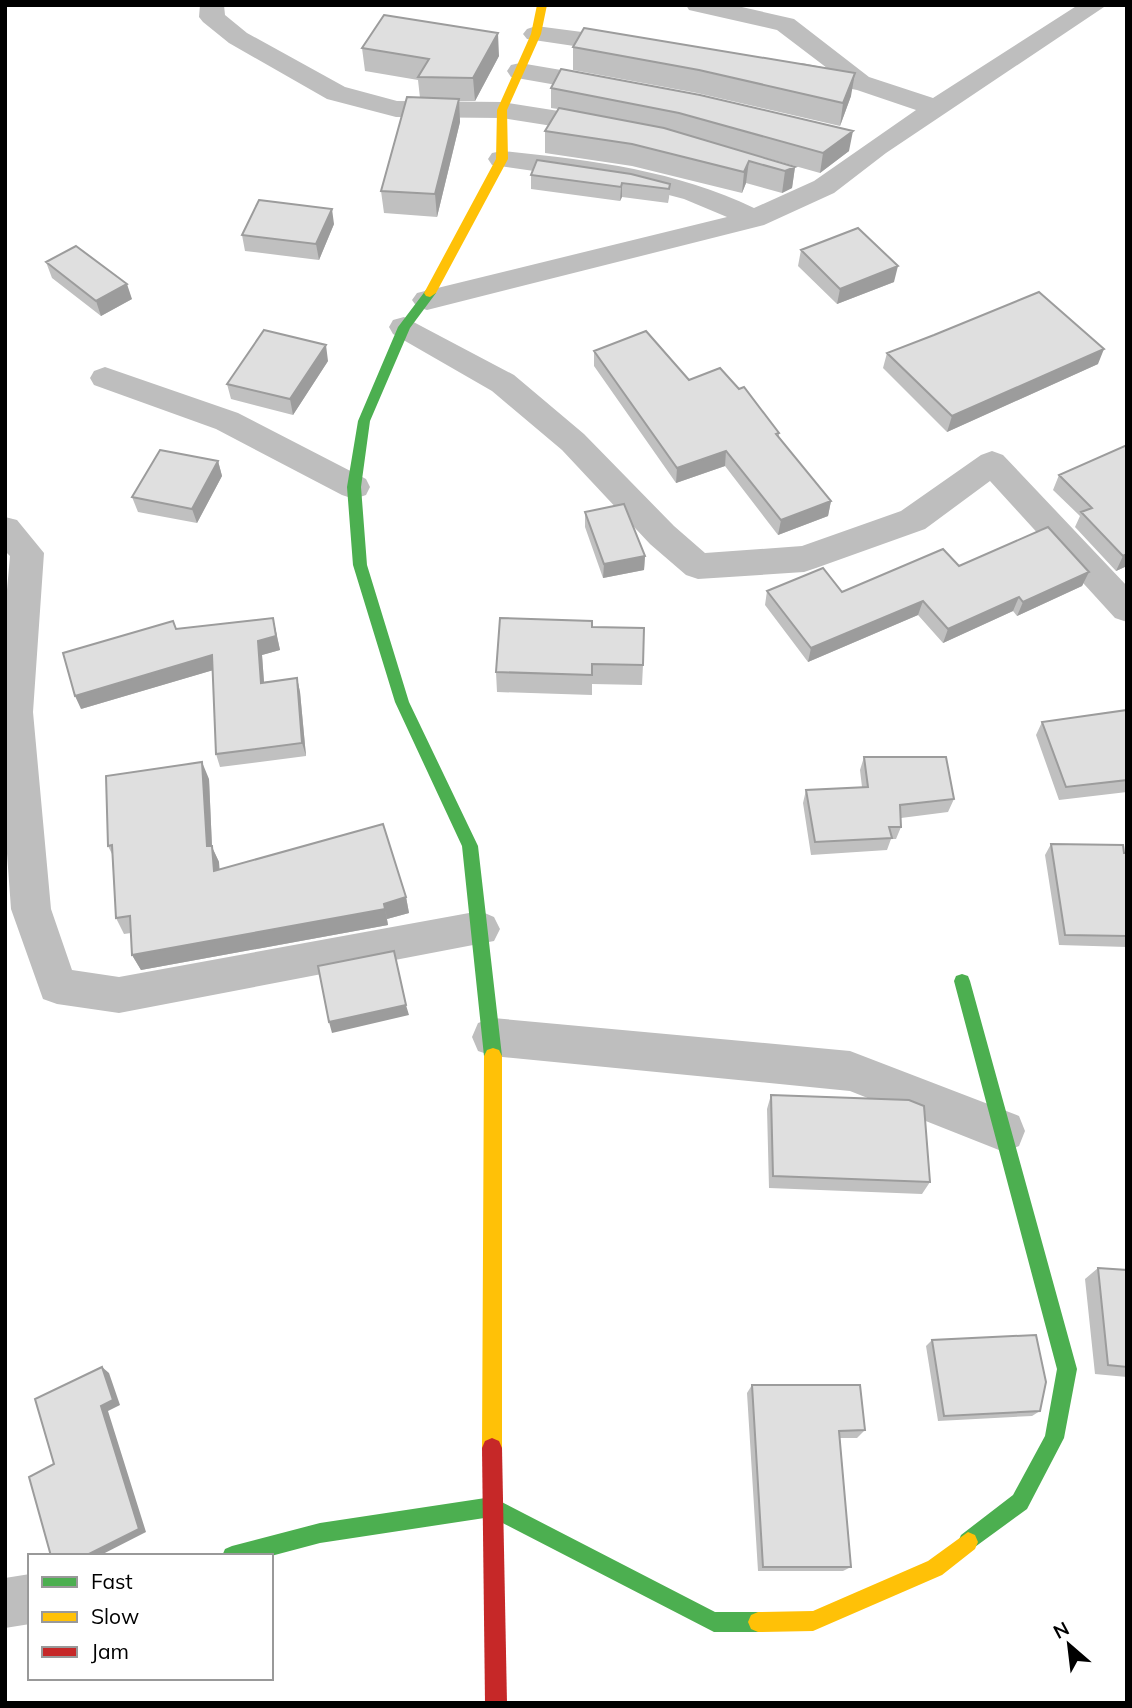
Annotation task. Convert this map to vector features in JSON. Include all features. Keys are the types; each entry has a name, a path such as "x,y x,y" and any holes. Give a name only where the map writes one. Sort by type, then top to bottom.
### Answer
{"street":[{"path":"212,5 212,17 239,38 336,93 396,109 502,110 634,130"},
{"path":"496,1703 492,1507 493,1037 470,846 402,702 360,565 354,487 363,421 404,327 427,300 502,159 502,110 536,34 542,5"},
{"path":"698,5 785,24 863,83"},
{"path":"427,300 754,219 824,187 863,144 937,108 1095,5"},
{"path":"536,34 656,49"},
{"path":"774,65 863,83 937,108"},
{"path":"520,71 639,91"},
{"path":"502,159 624,173 718,199 754,219"},
{"path":"788,173 824,187"},
{"path":"404,327 503,383 573,442 662,536 698,566 804,559 913,520 992,463 1127,609"},
{"path":"105,378 227,421 354,487"},
{"path":"5,529 27,553 15,712 31,909 57,986 119,995 480,929"},
{"path":"240,1554 320,1533 492,1507 714,1622 813,1621 935,1568 1020,1502 1054,1438 1067,1369 962,981"},
{"path":"493,1037 850,1071 1004,1131"},
{"path":"5,1603 28,1599"}],"building":[{"path":"384,15 498,33 473,78 418,77 429,59 362,48"},
{"path":"584,28 855,73 843,103 699,70 573,47"},
{"path":"561,69 700,95 853,131 823,153 679,113 551,88"},
{"path":"407,97 459,99 435,194 381,191"},
{"path":"559,108 664,128 795,167 785,171 749,161 744,172 632,144 545,131"},
{"path":"537,160 631,174 670,184 669,189 622,183 621,187 531,175"},
{"path":"259,200 332,209 316,244 242,235"},
{"path":"858,228 898,266 840,289 801,250"},
{"path":"76,246 127,284 96,301 46,262"},
{"path":"1039,292 1104,349 952,416 887,353 934,335"},
{"path":"264,330 326,345 290,399 227,384"},
{"path":"646,331 689,380 720,368 739,389 744,387 779,433 776,434 831,501 781,520 726,451 677,468 594,351"},
{"path":"1127,445 1127,554 1123,556 1081,512 1092,508 1059,475"},
{"path":"160,450 218,461 192,509 132,497"},
{"path":"624,504 645,556 604,564 585,512"},
{"path":"1048,527 1089,572 1023,602 1019,597 948,629 923,601 811,648 767,591 823,568 842,592 943,549 959,566"},
{"path":"273,618 276,636 258,641 261,683 297,678 302,743 216,754 212,655 75,696 63,653 173,621 176,629"},
{"path":"500,618 592,621 592,627 644,628 643,665 592,664 592,675 496,672"},
{"path":"1127,710 1127,780 1066,787 1042,722"},
{"path":"864,757 946,757 954,799 900,805 901,827 889,827 892,838 815,842 806,790 868,787"},
{"path":"202,762 207,846 212,846 214,871 383,824 406,897 384,904 385,909 132,955 130,916 116,918 112,845 108,846 106,776"},
{"path":"1051,844 1123,845 1124,853 1127,853 1127,936 1065,935"},
{"path":"394,951 406,1005 329,1022 318,966"},
{"path":"771,1095 909,1100 924,1106 930,1182 773,1176"},
{"path":"1098,1268 1127,1270 1127,1367 1108,1365"},
{"path":"1036,1335 1046,1382 1040,1411 944,1416 932,1340"},
{"path":"102,1367 113,1400 101,1406 139,1529 89,1554 50,1554 29,1477 54,1464 35,1399"},
{"path":"752,1385 860,1385 865,1430 839,1431 851,1567 763,1567"}],"traffic: fast":[{"path":"430,293 404,327 364,421 354,487 360,565 402,702 470,846 493,1056"},
{"path":"962,981 1067,1369 1054,1438 1020,1502 968,1542"},
{"path":"240,1554 320,1533 492,1507 714,1622 758,1622"}],"traffic: slow":[{"path":"430,293 502,159 502,110 536,34 542,5"},
{"path":"492,1448 493,1056"},
{"path":"758,1622 813,1621 935,1568 968,1542"}],"traffic: jam":[{"path":"492,1448 496,1703"}]}
